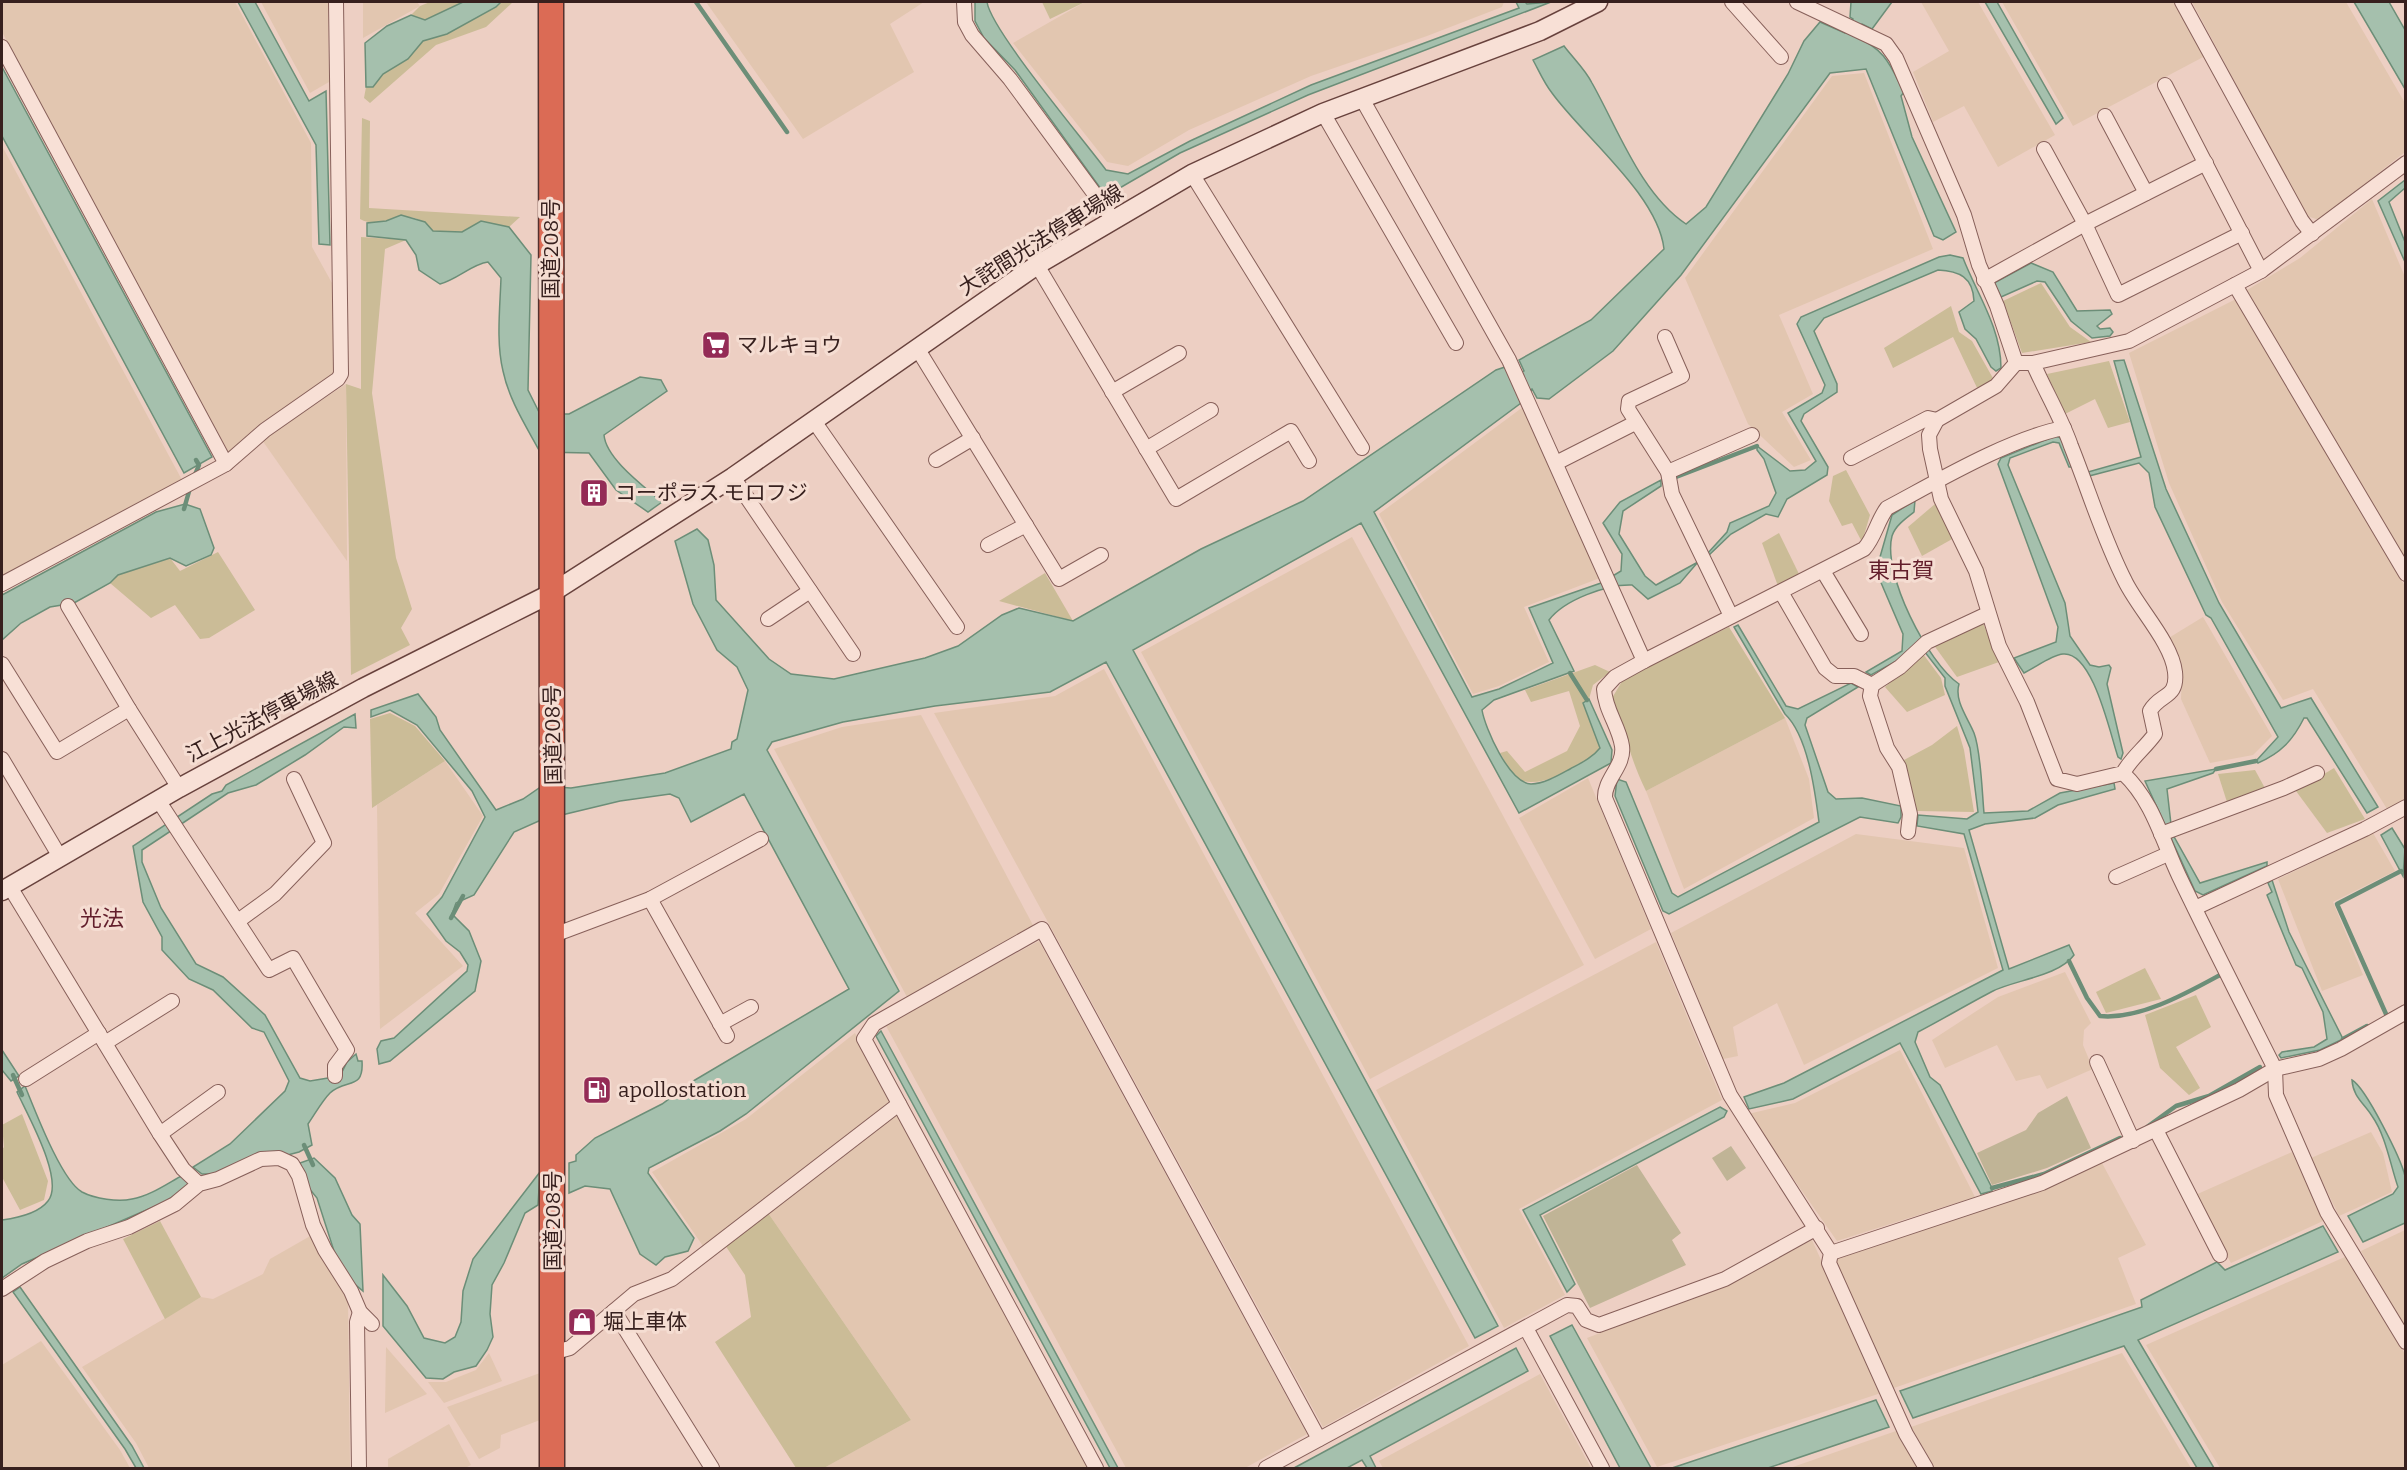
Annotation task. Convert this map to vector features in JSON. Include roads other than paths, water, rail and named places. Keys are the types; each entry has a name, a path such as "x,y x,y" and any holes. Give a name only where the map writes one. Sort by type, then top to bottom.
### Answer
{"highway":[{"name":"国道208号","path":"551,2 550,594 554,781 552,1468"}],"main road":[{"name":"大詫間光法停車場線","path":"550,594 733,477 1037,265 1192,174 1323,112 1539,31 1590,4"},
{"name":"江上光法停車場線","path":"6,889 60,857 162,807 179,788 363,688 550,594"}],"street":[{"path":"2,584 226,464 265,430 338,380 341,374 336,2"},
{"path":"964,2 965,22 972,35 1010,79 1113,219"},
{"path":"1732,2 1781,57"},
{"path":"1797,2 1863,31 1886,44 1896,58 1964,215 1984,280 1997,306 2016,363"},
{"path":"2182,2 2302,220 2312,234"},
{"path":"2,47 226,464"},
{"path":"2165,85 2261,271"},
{"path":"1361,98 1491,324 1527,397 1644,661"},
{"path":"1323,112 1456,343"},
{"path":"2105,116 2146,193"},
{"path":"2044,149 2085,224 2118,295 2242,233"},
{"path":"2033,363 2064,428 2105,539 2126,583 2166,648 2175,670 2175,686 2167,697 2154,704 2150,711 2155,734 2148,744 2132,757 2123,773 2077,784 2057,779 1987,614 1976,571 1941,499 1929,435 1937,420 1996,386 2016,363 2033,363 2129,341 2261,271 2406,163"},
{"path":"1984,280 2085,224 2206,164"},
{"path":"1192,174 1362,448"},
{"path":"1037,265 1176,499 1291,431 1309,461"},
{"path":"2235,285 2406,574"},
{"path":"1665,337 1682,376 1629,401 1628,409 1668,472 1672,494 1731,616"},
{"path":"917,348 1059,579 1101,555"},
{"path":"1112,392 1179,353"},
{"path":"1146,448 1211,410"},
{"path":"1851,458 1928,418 1937,420"},
{"path":"814,421 957,627"},
{"path":"1556,463 1635,423"},
{"path":"1926,1468 1906,1434 1829,1263 1831,1253 1730,1095 1605,798 1605,789 1620,762 1623,747 1605,701 1604,689 1615,677 1644,661 1864,549 1870,542 1877,522 1887,508 2002,450 2048,431 2064,428"},
{"path":"1668,472 1752,435"},
{"path":"936,460 972,438"},
{"path":"733,477 853,654"},
{"path":"988,545 1026,525"},
{"path":"1823,571 1861,634"},
{"path":"768,619 810,591"},
{"path":"1781,592 1825,668 1835,676 1854,676 1872,685"},
{"path":"68,606 179,788"},
{"path":"1908,832 1910,814 1899,767 1887,748 1870,696 1872,685 1900,667 1923,645 1987,614"},
{"path":"2,664 57,752 129,709"},
{"path":"2,759 60,857"},
{"path":"2123,773 2138,786 2149,804 2169,854 2275,1069 2276,1095 2327,1212 2406,1342"},
{"path":"2161,834 2284,789 2317,773"},
{"path":"238,921 275,894 324,843 294,779"},
{"path":"162,807 269,970 293,958 347,1050 335,1066 335,1076"},
{"path":"2195,908 2365,829 2406,807"},
{"path":"554,935 650,899 761,839"},
{"path":"2116,876 2169,854"},
{"path":"6,889 102,1038 160,1134 183,1169 199,1184"},
{"path":"650,899 724,1030 751,1007"},
{"path":"1096,1468 864,1039 874,1024 1042,929 1320,1439"},
{"path":"26,1078 172,1001"},
{"path":"1831,1253 2042,1183 2240,1090 2275,1069 2319,1059 2406,1012"},
{"path":"2097,1062 2133,1141"},
{"path":"160,1134 219,1092"},
{"path":"552,1353 570,1348 634,1294 672,1279 900,1104"},
{"path":"2156,1130 2220,1255"},
{"path":"2,1289 45,1261 87,1240 129,1227 175,1204 199,1184 218,1179 261,1159 279,1158 292,1164 299,1176 313,1225 360,1312 372,1324"},
{"path":"1266,1468 1567,1305 1573,1304 1586,1320 1599,1325 1725,1279 1817,1228"},
{"path":"614,1311 712,1468"},
{"path":"359,1468 357,1322 360,1312"},
{"path":"1526,1328 1602,1468"}],"waterway":[{"path":"696,2 787,132"},
{"path":"1676,477 1757,446"},
{"path":"194,477 199,465 196,460"},
{"path":"184,509 190,488"},
{"path":"1570,673 1587,700"},
{"path":"2216,769 2256,761"},
{"path":"2386,1014 2337,904 2401,871"},
{"path":"451,918 463,896"},
{"path":"2069,961 2087,998 2100,1016 2131,1014 2146,1010 2178,997 2220,975"},
{"path":"2343,1039 2367,1026"},
{"path":"2147,1127 2176,1106 2209,1096 2260,1067"},
{"path":"13,1075 22,1095"},
{"path":"1992,1188 2044,1174 2120,1138"},
{"path":"304,1145 313,1165"}],"place":[{"name":"マルキョウ","path":"716,345"},
{"name":"コーポラス モロフジ","path":"594,493"},
{"name":"apollostation","path":"597,1090"},
{"name":"堀上車体","path":"582,1322"}],"district":[{"name":"東古賀","path":"1901,570"},
{"name":"光法","path":"102,918"}]}
